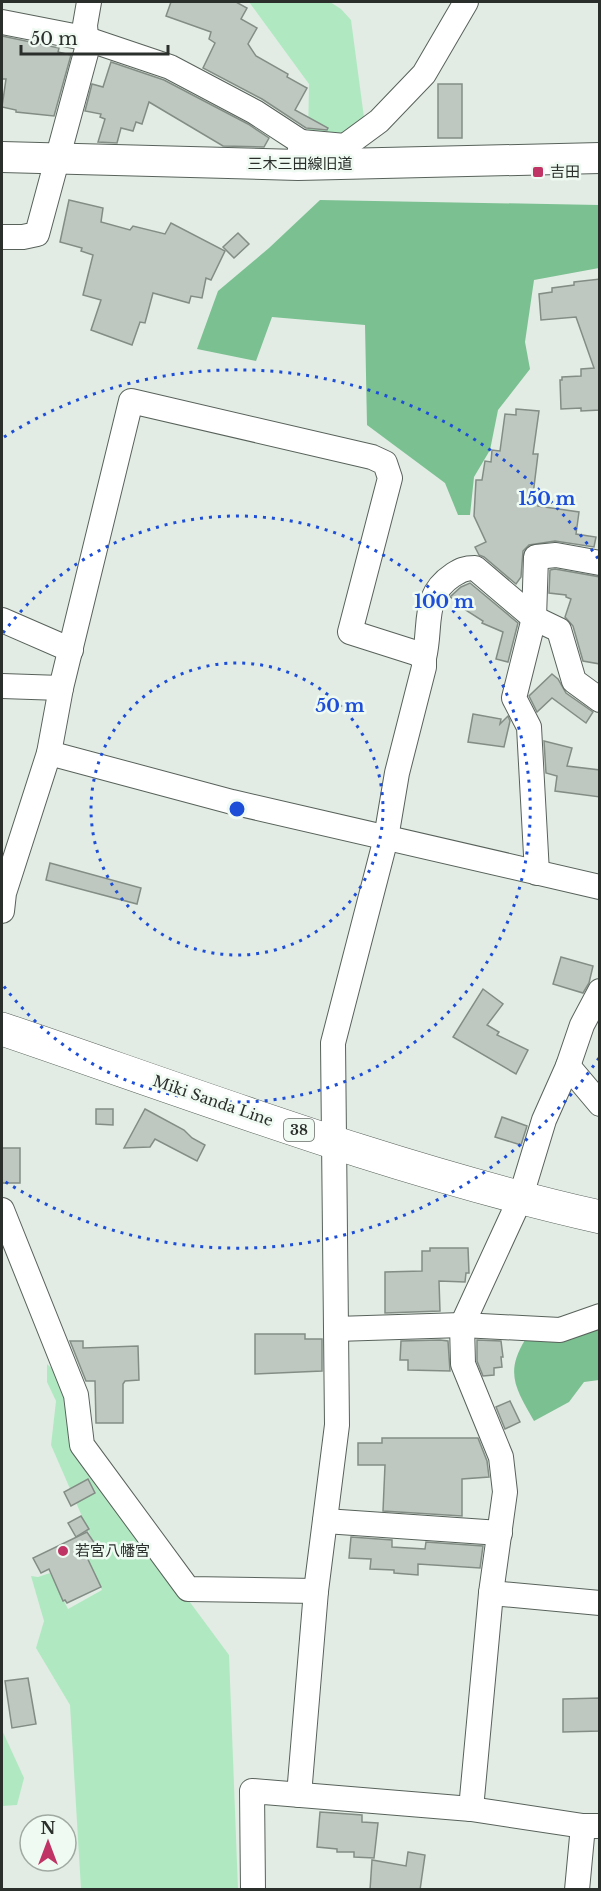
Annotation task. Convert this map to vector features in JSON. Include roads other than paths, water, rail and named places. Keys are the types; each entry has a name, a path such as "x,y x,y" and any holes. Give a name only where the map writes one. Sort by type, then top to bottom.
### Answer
{"main road":[{"name":"Miki Sanda Line","path":"2,1029 335,1142 520,1199 600,1217"}],"street":[{"path":"2,237 37,234 87,49 84,38 89,2"},
{"path":"2,22 84,38 170,67 255,112 299,154 345,146 379,121 424,74 466,2"},
{"name":"三木三田線旧道","path":"2,157 58,159 299,154 600,158"},
{"path":"2,910 4,893 49,753 61,688 131,401 372,457 385,463 390,478 350,632 416,653 424,658"},
{"path":"537,873 529,727 514,698 534,618 536,557 556,555 600,563"},
{"path":"299,1795 316,1591 337,1425 333,1043 386,838 397,773 424,667 430,602 442,582 464,568 475,568 534,618 559,630 574,681 600,700"},
{"path":"2,620 71,650"},
{"path":"2,686 61,688"},
{"path":"49,753 232,802 600,887"},
{"path":"471,1809 491,1593 505,1492 501,1456 463,1364 462,1325 520,1199 544,1120 568,1066 582,1025 600,991"},
{"path":"568,1066 600,1104"},
{"path":"2,1210 76,1395 82,1446 188,1589 316,1591"},
{"path":"336,1329 462,1325 560,1330 600,1316"},
{"path":"325,1521 500,1533"},
{"path":"491,1593 600,1602"},
{"path":"253,1890 252,1791 471,1809 591,1826 577,1890"}],"place":[{"name":"吉田","path":"538,172"},
{"name":"若宮八幡宮","path":"63,1551"}]}
